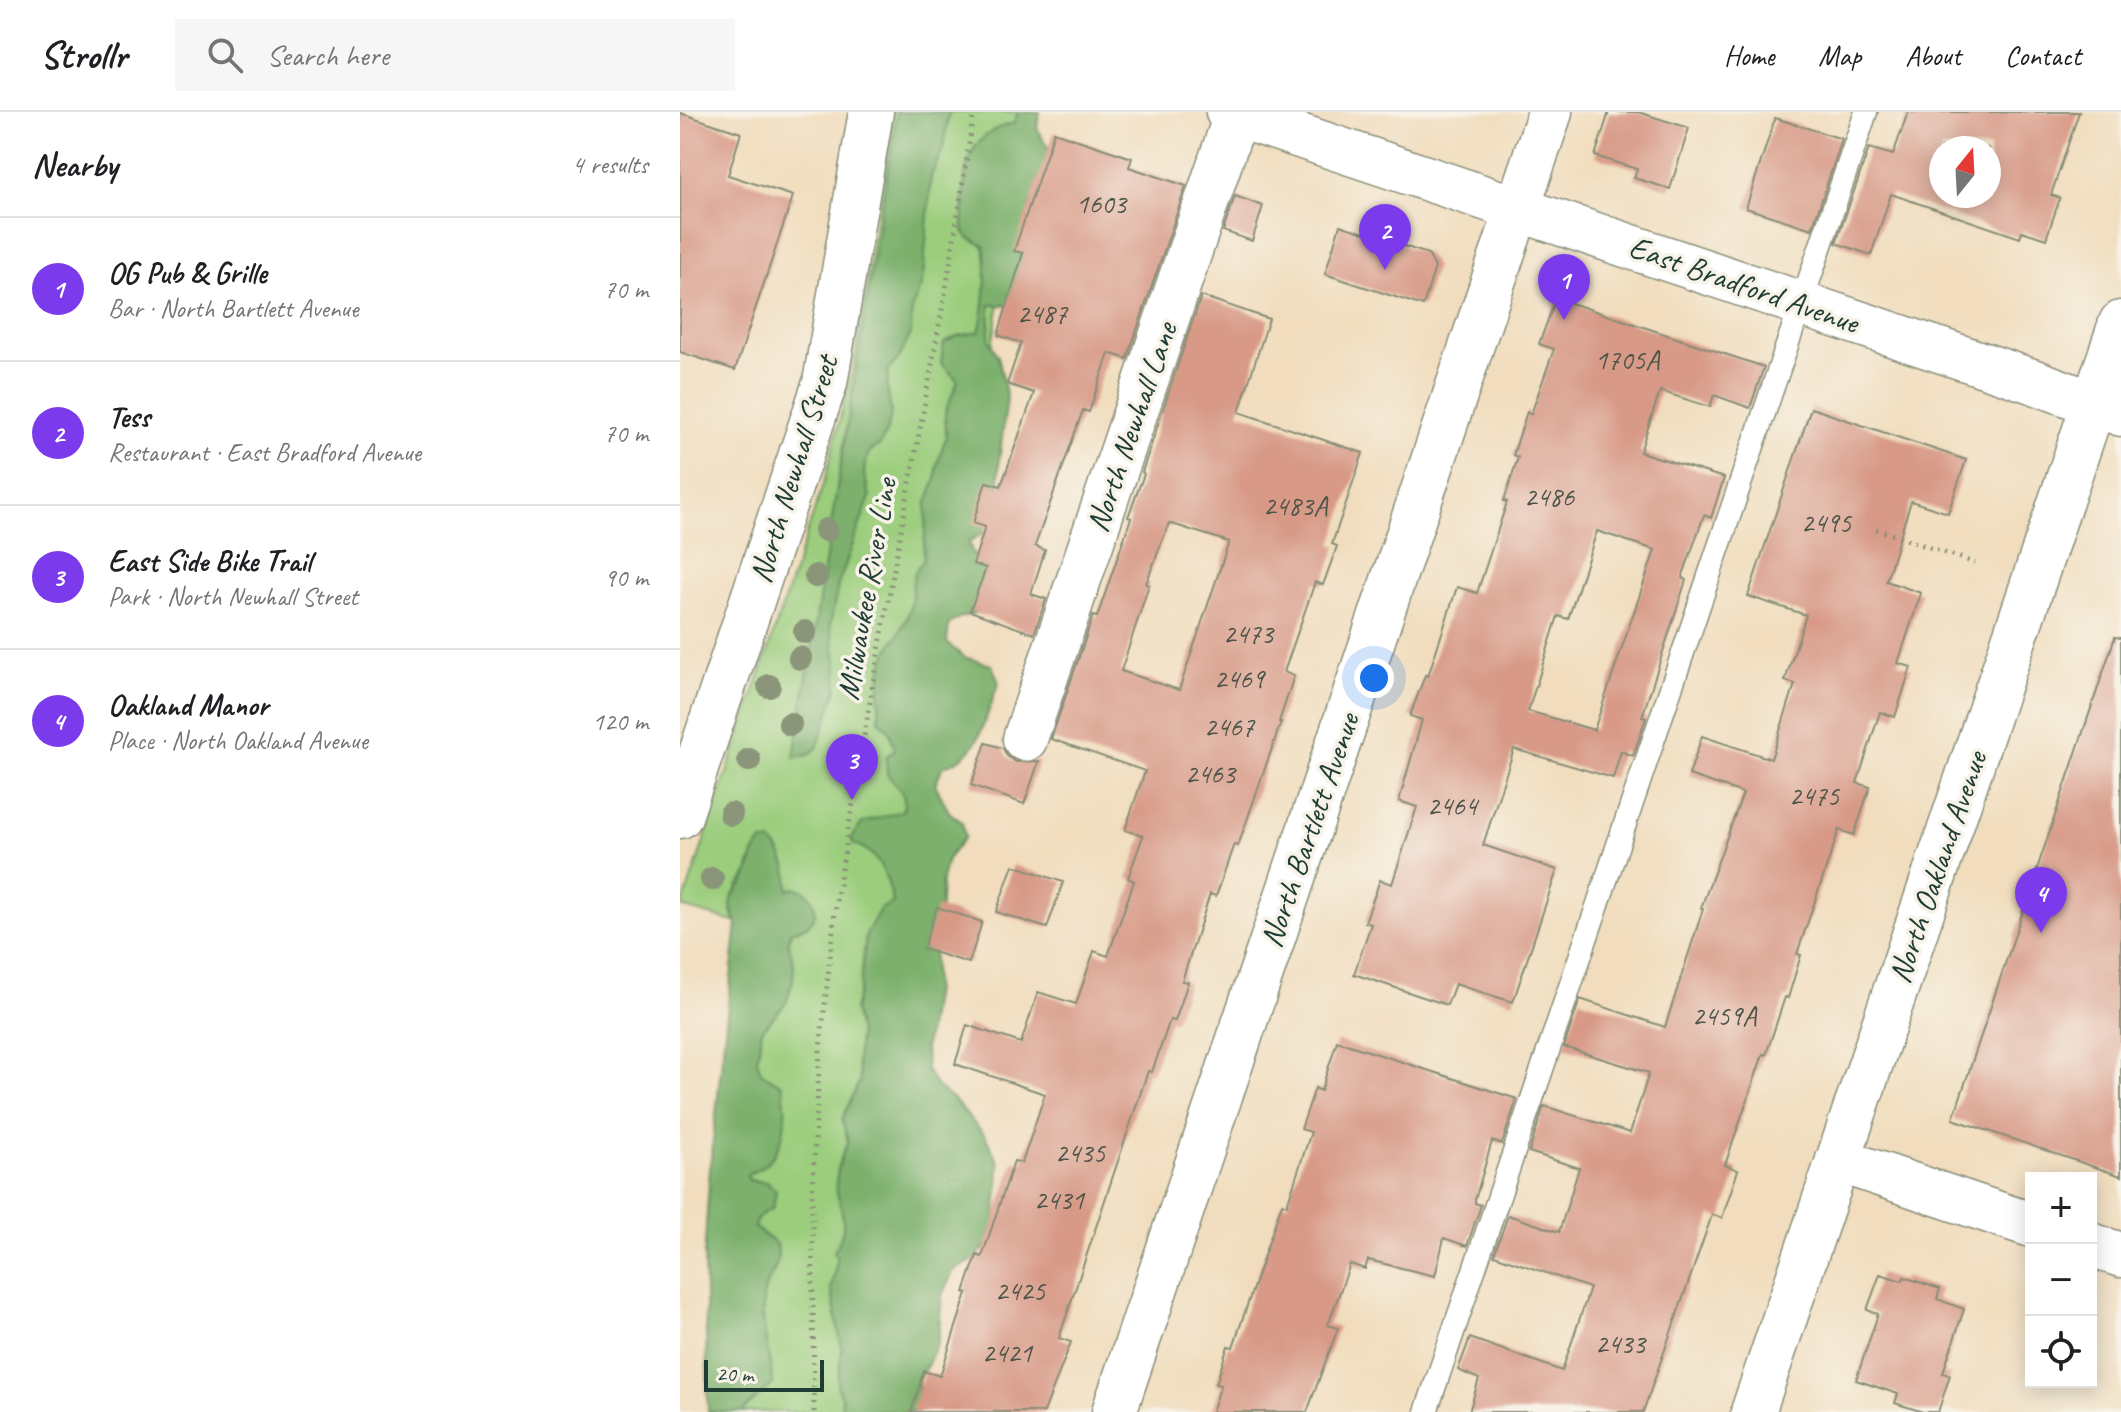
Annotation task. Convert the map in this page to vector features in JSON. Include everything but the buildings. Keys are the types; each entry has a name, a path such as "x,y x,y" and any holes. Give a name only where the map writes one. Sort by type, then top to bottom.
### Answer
{"street":[{"name":"North Newhall Street","path":"680,816 825,383 871,112"},
{"name":"North Bartlett Avenue","path":"1114,1412 1550,112"},
{"name":"East Bradford Avenue","path":"1234,113 2107,409"},
{"name":"North Newhall Lane","path":"1025,739 1234,113"},
{"name":"North Oakland Avenue","path":"1753,1412 1838,1160 2107,409 2121,323"},
{"path":"1838,1160 2025,1223"},
{"path":"2097,1247 2121,1255"}],"lane":[{"path":"1426,1412 1866,112"}],"path":[{"name":"Milwaukee River Line","path":"814,1412 812,1197 820,1049 836,903 944,298 974,112"},
{"path":"1876,529 1975,563"}],"green space":[{"path":"893,112 1031,112 939,665 892,1412 726,1412 750,861 749,872 738,886 731,911 737,923 682,907 826,476 854,361"},
{"path":"897,112 949,112 943,149 931,176 924,267 912,310 911,334 899,358 889,369 887,387 891,413 888,428 880,445 870,451 865,464 864,474 870,497 838,585 830,626 837,665 837,689 817,748 808,755 794,757"},
{"path":"1018,112 1040,112 1037,128 1048,148 1049,172 1029,206 1022,320 1005,305 990,305 989,340 998,356 1007,398 999,461 999,494 1004,519 969,542 973,554 984,559 990,588 982,611 949,624 947,643 964,657 992,665 999,683 974,744 967,754 943,766 935,784 949,812 962,822 965,837 947,859 942,880 940,921 934,935 934,989 925,1049 926,1070 938,1088 953,1099 985,1136 999,1163 995,1221 987,1245 972,1261 954,1270 942,1295 938,1341 927,1366 918,1377 918,1412 841,1412 842,1398 837,1386 842,1350 831,1288 837,1261 834,1251 843,1224 836,1183 848,1142 842,1119 860,1080 857,1062 859,1034 854,1009 860,988 866,934 880,909 893,903 876,859 853,844 851,838 862,823 902,811 904,805 900,791 887,774 886,757 895,749 889,730 879,720 881,673 888,651 908,615 914,577 923,562 927,501 936,479 946,436 945,412 958,381 941,363 944,343 957,336 979,332 981,323 986,277 984,246 967,237 963,230 968,163 982,138 1014,123"},
{"path":"762,842 772,842 777,847 786,864 788,890 804,890 814,904 815,912 804,927 791,931 788,943 794,963 793,980 786,1003 762,1030 757,1060 761,1072 782,1085 785,1105 779,1145 766,1164 747,1176 749,1180 766,1182 776,1190 773,1208 761,1215 754,1227 777,1244 777,1262 766,1286 763,1302 773,1384 741,1412 708,1412 704,1256 710,1168 737,923 731,904"}],"place":[{"name":"Tess","path":"1385,270"},
{"name":"OG Pub & Grille","path":"1564,320"},
{"name":"East Side Bike Trail","path":"852,800"},
{"name":"Oakland Manor","path":"2041,933"}]}
